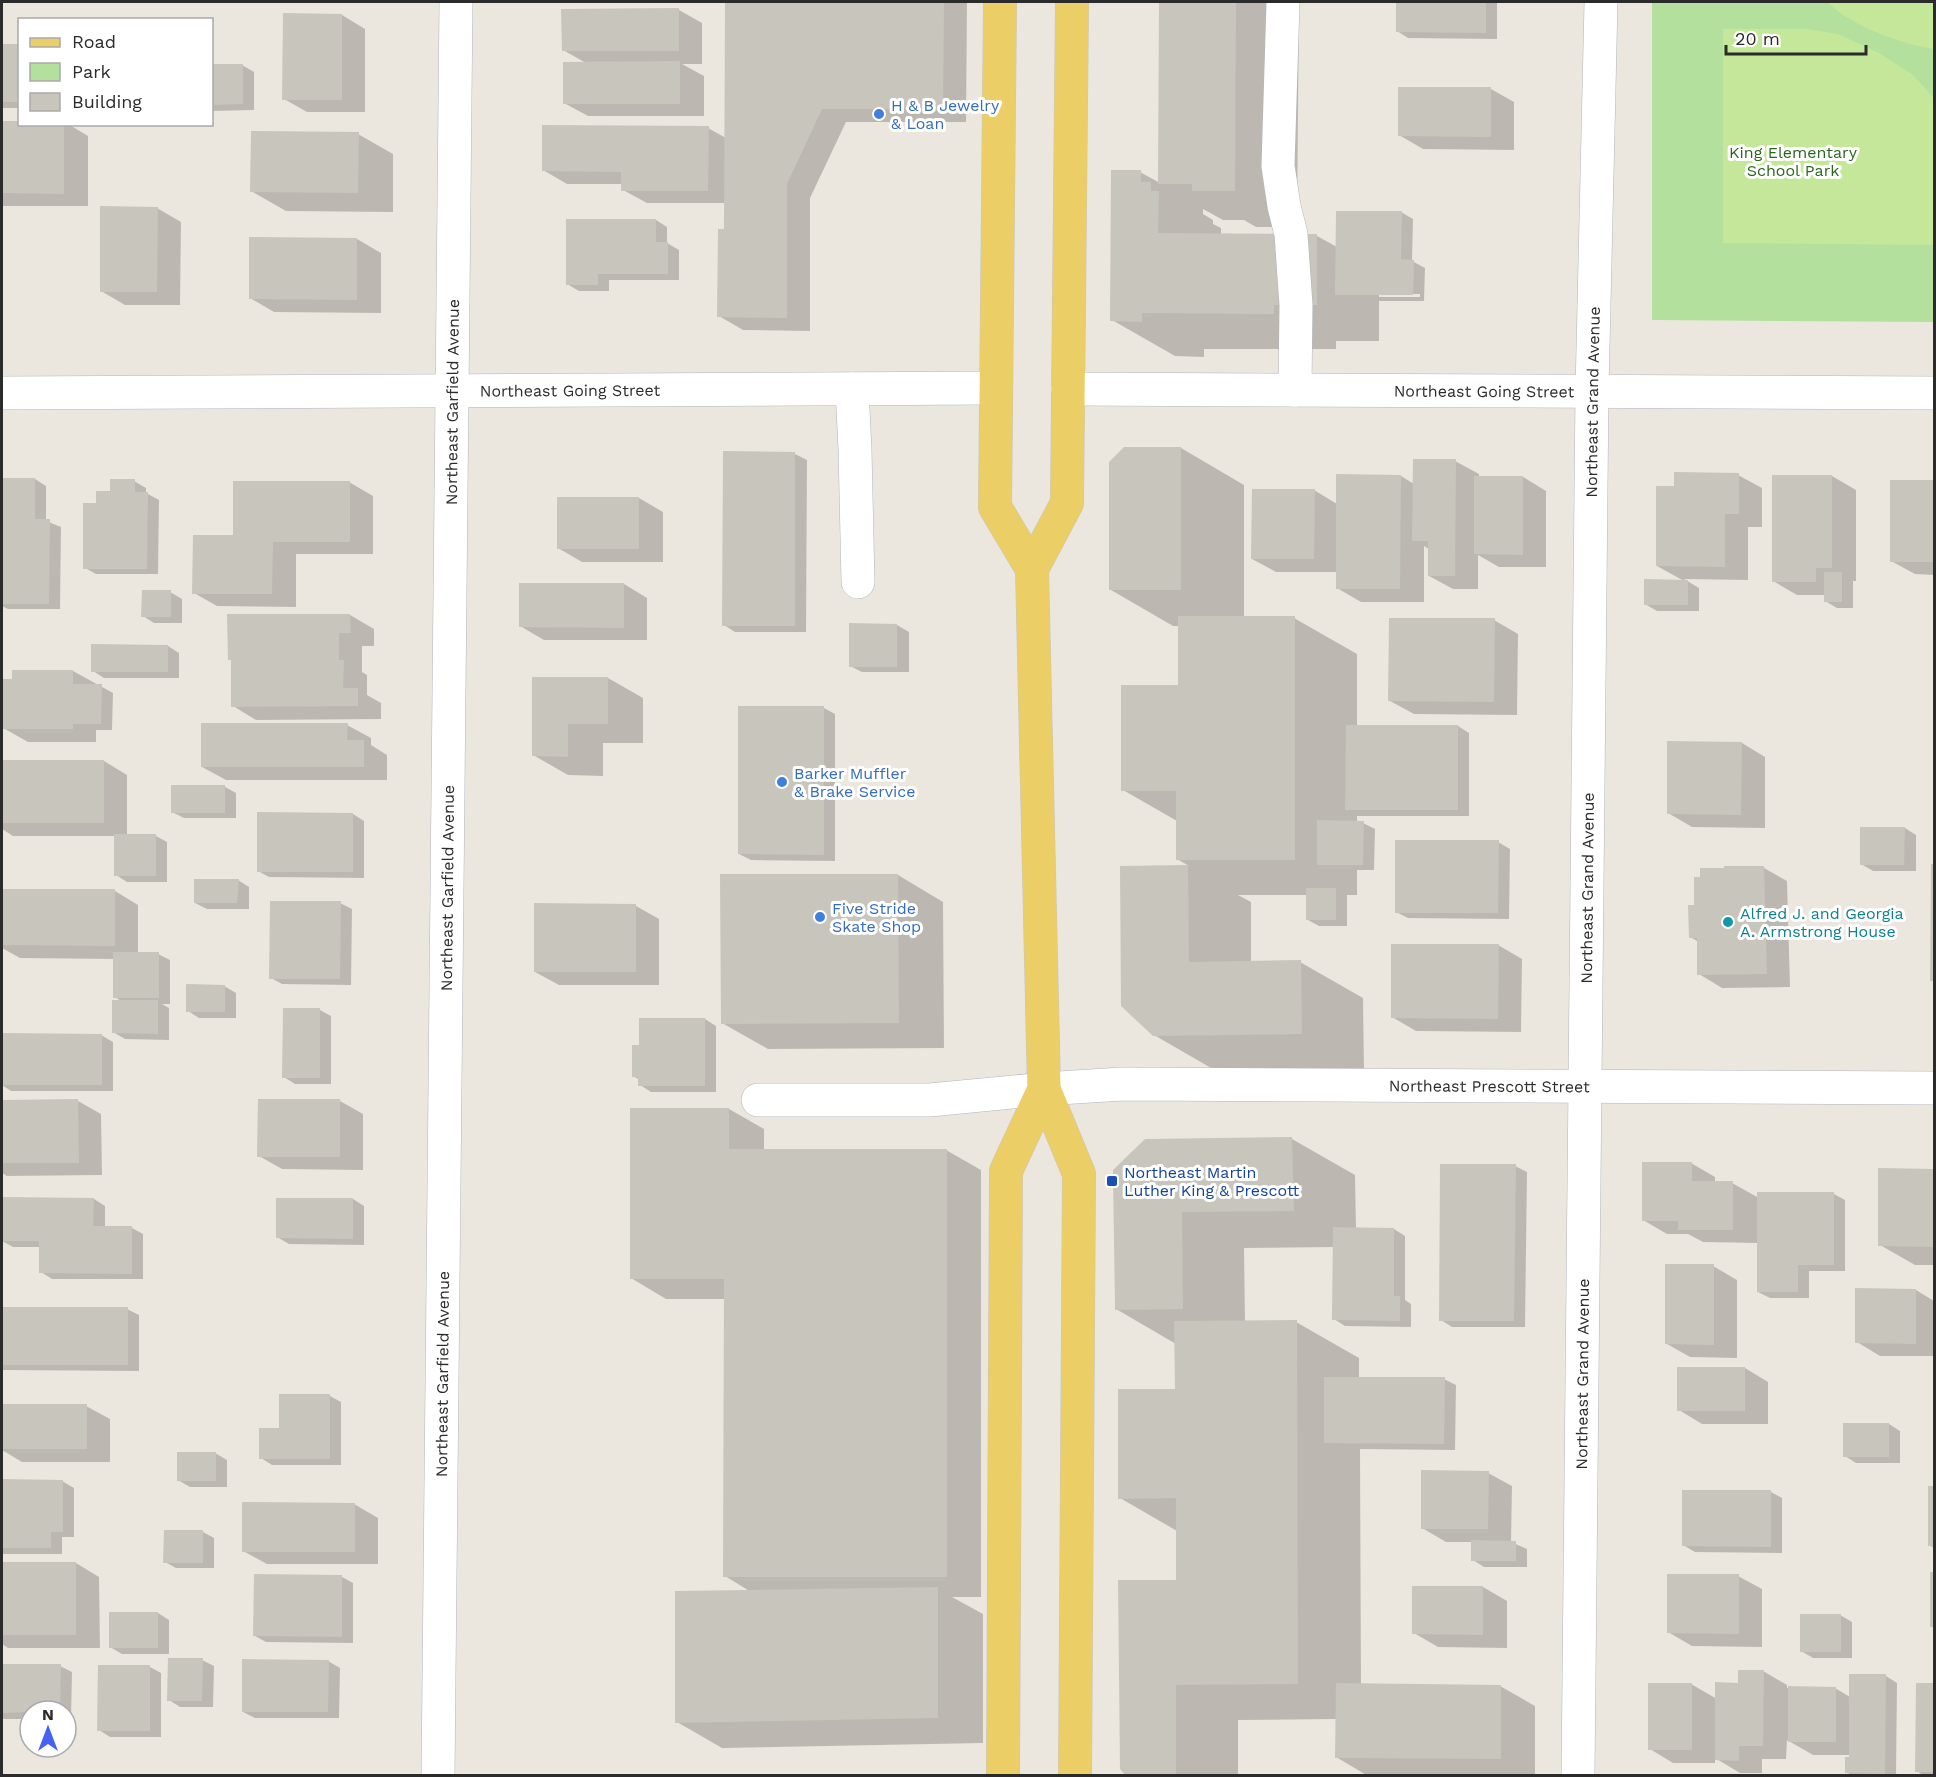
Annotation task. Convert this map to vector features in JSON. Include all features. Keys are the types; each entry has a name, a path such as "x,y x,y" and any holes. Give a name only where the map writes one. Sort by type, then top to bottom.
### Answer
{"main road":[{"path":"999,2 995,507 1032,569"},
{"path":"1072,2 1067,503 1032,569 1044,1089 1079,1174 1075,1776"},
{"path":"1003,1776 1006,1171 1044,1089"}],"street":[{"name":"Northeast Garfield Avenue","path":"438,1776 456,2"},
{"path":"1283,2 1278,166 1291,234 1296,306 1295,390"},
{"name":"Northeast Grand Avenue","path":"1578,1776 1592,391 1601,2"},
{"path":"852,388 858,582"},
{"name":"Northeast Going Street","path":"2,393 995,388"},
{"name":"Northeast Going Street","path":"1068,389 1935,393"},
{"name":"Northeast Prescott Street","path":"758,1100 939,1100 1044,1089 1122,1084 1935,1088"}],"green space":[{"name":"King Elementary School Park","path":"1652,2 1934,2 1934,322 1652,320"},
{"path":"1828,2 1934,2 1934,49 1877,33 1849,18"},
{"path":"1723,29 1807,29 1838,34 1881,54 1913,75 1934,98 1934,245 1723,243"}],"building":[{"path":"725,2 944,2 943,109 822,109 787,184 787,318 717,317 718,229 724,229"},
{"path":"1159,2 1236,2 1235,191 1192,191 1192,184 1158,184"},
{"path":"1396,2 1486,2 1486,33 1396,32"},
{"path":"679,8 679,51 562,51 561,9"},
{"path":"283,13 342,14 342,100 282,100"},
{"path":"2,44 18,44 18,102 2,102"},
{"path":"680,61 680,104 563,104 563,62"},
{"path":"213,64 243,64 243,104 213,105"},
{"path":"1398,87 1491,87 1491,137 1398,136"},
{"path":"2,121 18,121 18,126 64,126 64,194 2,193"},
{"path":"542,125 709,126 708,191 621,191 621,172 542,171"},
{"path":"251,131 359,132 358,193 250,192"},
{"path":"1111,170 1141,170 1141,182 1151,182 1151,191 1159,191 1158,233 1317,234 1317,305 1274,305 1274,314 1142,313 1142,322 1110,321"},
{"path":"100,206 158,207 157,292 100,292"},
{"path":"1336,211 1402,211 1401,259 1414,260 1413,295 1335,295"},
{"path":"566,219 656,219 656,242 668,242 668,274 598,274 598,285 566,285"},
{"path":"249,237 357,238 357,300 249,299"},
{"path":"1124,447 1181,447 1181,590 1109,590 1109,462"},
{"path":"723,451 795,452 795,626 722,626"},
{"path":"1413,459 1456,459 1455,576 1428,576 1428,541 1412,541"},
{"path":"1674,472 1739,473 1739,514 1725,514 1725,567 1656,566 1656,486 1674,486"},
{"path":"1336,474 1401,475 1400,589 1336,589"},
{"path":"1772,475 1832,475 1832,568 1816,568 1816,582 1772,582"},
{"path":"1474,476 1523,476 1523,555 1474,554"},
{"path":"2,478 35,478 35,519 50,519 49,604 2,604"},
{"path":"110,479 135,479 135,492 148,492 147,569 83,569 83,503 96,503 96,491 110,491"},
{"path":"1890,480 1934,480 1934,562 1890,562"},
{"path":"233,481 350,481 350,542 273,542 272,594 192,594 193,535 233,535"},
{"path":"1252,489 1315,489 1314,559 1251,559"},
{"path":"557,497 639,497 639,549 557,549"},
{"path":"1824,572 1842,572 1842,602 1824,602"},
{"path":"1644,579 1688,580 1688,605 1644,605"},
{"path":"519,583 624,583 624,628 519,627"},
{"path":"142,590 171,590 171,617 141,617"},
{"path":"227,614 350,614 351,633 339,633 339,660 344,660 343,688 358,688 358,706 231,707 231,660 228,660"},
{"path":"1178,616 1295,616 1295,860 1176,860 1176,791 1121,791 1121,685 1178,685"},
{"path":"1389,618 1495,618 1494,702 1388,701"},
{"path":"849,623 897,624 897,667 849,667"},
{"path":"91,644 168,645 168,672 91,672"},
{"path":"12,670 73,670 73,684 102,684 101,724 73,724 73,729 3,729 3,679 12,679"},
{"path":"532,677 608,677 608,724 568,724 568,757 532,756"},
{"path":"738,706 824,706 824,855 738,854"},
{"path":"201,723 348,723 347,740 364,740 364,767 201,767"},
{"path":"1346,725 1458,725 1458,810 1345,810"},
{"path":"1667,741 1742,742 1741,815 1667,814"},
{"path":"2,760 104,760 104,823 2,823"},
{"path":"171,785 225,785 225,813 171,813"},
{"path":"257,812 353,813 353,872 257,872"},
{"path":"1317,820 1364,821 1363,865 1317,865"},
{"path":"1860,827 1905,827 1904,865 1860,865"},
{"path":"114,834 156,834 156,876 114,876"},
{"path":"1395,840 1499,840 1498,913 1395,913"},
{"path":"1931,864 1934,864 1934,981 1930,981"},
{"path":"1188,865 1189,962 1301,960 1302,1034 1153,1036 1121,1006 1120,866"},
{"name":"Alfred J. and Georgia A. Armstrong House","path":"1724,866 1764,866 1767,974 1697,975 1697,938 1689,938 1688,905 1694,905 1694,877 1700,877 1700,868 1724,868"},
{"path":"720,874 898,874 899,1023 721,1024"},
{"path":"194,879 239,879 237,903 194,903"},
{"path":"1306,888 1336,888 1336,920 1306,920"},
{"path":"2,889 115,889 115,946 2,945"},
{"path":"270,901 341,901 340,979 269,979"},
{"path":"534,903 636,904 636,972 534,972"},
{"path":"1391,944 1499,944 1498,1019 1391,1018"},
{"path":"113,952 159,952 159,998 113,998"},
{"path":"186,984 225,985 225,1012 186,1012"},
{"path":"112,1000 158,1000 158,1034 112,1033"},
{"path":"283,1008 320,1008 320,1078 282,1078"},
{"path":"639,1018 705,1018 705,1086 638,1086 638,1077 632,1077 632,1045 639,1045"},
{"path":"2,1033 102,1034 102,1085 2,1085"},
{"path":"78,1099 79,1163 2,1163 2,1100"},
{"path":"258,1099 340,1099 340,1157 257,1157"},
{"path":"630,1108 729,1108 729,1149 947,1149 947,1577 723,1577 724,1279 630,1279"},
{"path":"1292,1137 1294,1211 1182,1212 1183,1309 1115,1310 1113,1170 1145,1139"},
{"path":"1642,1162 1692,1162 1692,1181 1733,1181 1733,1230 1678,1230 1678,1221 1642,1221"},
{"path":"1440,1164 1516,1164 1514,1321 1439,1321"},
{"path":"1878,1168 1934,1169 1934,1247 1878,1246"},
{"path":"1757,1192 1834,1192 1834,1265 1798,1265 1798,1292 1757,1292"},
{"path":"2,1197 94,1198 93,1226 132,1226 132,1274 39,1273 39,1241 2,1241"},
{"path":"276,1198 353,1198 353,1239 276,1238"},
{"path":"1333,1227 1394,1228 1394,1296 1400,1296 1400,1321 1332,1320"},
{"path":"1665,1264 1714,1264 1714,1345 1665,1344"},
{"path":"1855,1288 1916,1289 1916,1344 1855,1343"},
{"path":"2,1307 128,1307 128,1365 2,1365"},
{"path":"1297,1320 1298,1684 1176,1685 1176,1776 1126,1776 1120,1769 1118,1580 1176,1580 1176,1498 1118,1499 1118,1389 1175,1389 1174,1321"},
{"path":"1677,1367 1745,1367 1745,1411 1677,1411"},
{"path":"1324,1377 1445,1377 1444,1444 1324,1443"},
{"path":"279,1394 330,1394 330,1459 259,1459 259,1428 279,1428"},
{"path":"2,1404 87,1404 87,1449 2,1449"},
{"path":"1843,1423 1889,1423 1889,1457 1843,1457"},
{"path":"177,1452 216,1452 216,1481 177,1481"},
{"path":"1421,1470 1489,1471 1488,1529 1421,1529"},
{"path":"2,1479 63,1480 63,1532 51,1532 51,1548 2,1548"},
{"path":"1928,1486 1934,1486 1934,1546 1928,1546"},
{"path":"1682,1490 1771,1490 1771,1547 1682,1546"},
{"path":"242,1502 355,1503 355,1552 242,1552"},
{"path":"164,1530 203,1530 203,1563 163,1563"},
{"path":"1471,1540 1516,1541 1516,1561 1471,1561"},
{"path":"2,1562 76,1562 76,1635 2,1635"},
{"path":"1930,1572 1934,1572 1934,1627 1930,1627"},
{"path":"254,1574 342,1575 342,1637 253,1636"},
{"path":"1667,1574 1739,1574 1739,1634 1667,1633"},
{"path":"1412,1586 1483,1586 1483,1635 1412,1634"},
{"path":"938,1587 938,1718 675,1723 675,1591"},
{"path":"109,1612 158,1612 158,1648 109,1648"},
{"path":"1800,1614 1841,1614 1841,1652 1800,1652"},
{"path":"168,1658 203,1658 202,1701 167,1701"},
{"path":"242,1659 329,1660 328,1712 242,1712"},
{"path":"2,1664 61,1664 60,1699 18,1699 18,1712 2,1713"},
{"path":"98,1665 150,1665 150,1731 97,1731"},
{"path":"1738,1670 1764,1670 1763,1746 1739,1746 1739,1761 1715,1760 1715,1682 1738,1683"},
{"path":"1849,1674 1886,1674 1885,1774 1845,1773 1845,1757 1849,1757"},
{"path":"1336,1683 1501,1685 1501,1759 1335,1758"},
{"path":"1648,1683 1692,1683 1692,1750 1648,1750"},
{"path":"1916,1683 1934,1683 1934,1772 1915,1772"},
{"path":"1788,1686 1836,1687 1836,1742 1788,1742"}],"place":[{"name":"H & B Jewelry & Loan","path":"879,114"},
{"name":"Barker Muffler & Brake Service","path":"782,782"},
{"name":"Five Stride Skate Shop","path":"820,917"},
{"name":"Alfred J. and Georgia A. Armstrong House","path":"1728,922"},
{"name":"Northeast Martin Luther King & Prescott","path":"1112,1181"}]}
